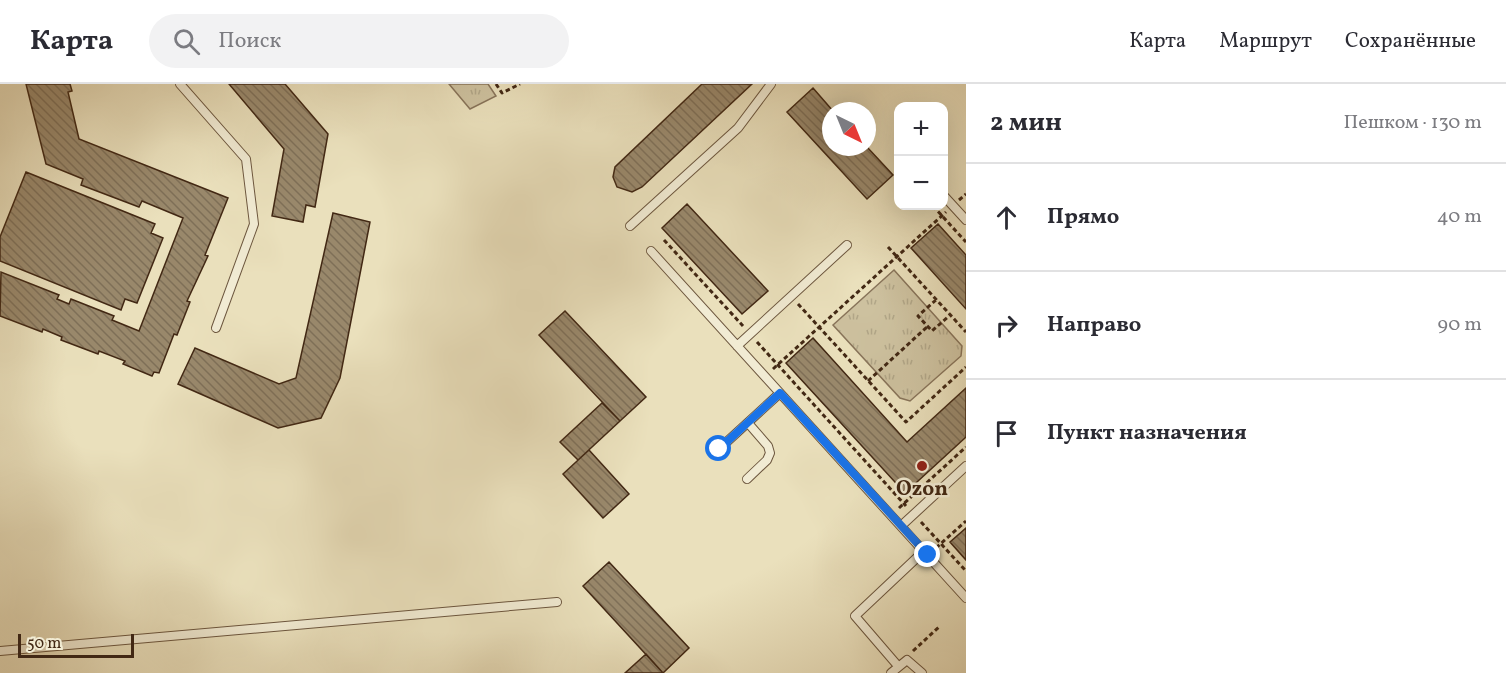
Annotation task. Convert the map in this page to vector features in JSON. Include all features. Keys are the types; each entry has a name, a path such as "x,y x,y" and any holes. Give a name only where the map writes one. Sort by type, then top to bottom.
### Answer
{"lane":[{"path":"180,84 246,159 254,224 216,328"},
{"path":"630,226 738,129 771,84"},
{"path":"948,200 966,220"},
{"path":"737,345 847,245"},
{"path":"651,251 966,597"},
{"path":"719,449 780,393"},
{"path":"747,479 767,460 771,453 768,446 748,423"},
{"path":"901,526 966,466"},
{"path":"898,666 855,616 926,553"},
{"path":"0,651 557,602"},
{"path":"891,673 908,660 922,673"}],"path":[{"path":"496,84 502,93 520,84"},
{"path":"765,376 966,194"},
{"path":"937,210 966,242"},
{"path":"664,240 966,571"},
{"path":"888,247 966,332"},
{"path":"791,296 906,422 966,367"},
{"path":"936,300 918,316 932,331 950,315"},
{"path":"868,381 928,326"},
{"path":"891,515 966,447"},
{"path":"926,553 941,544 966,521"},
{"path":"908,660 910,654 940,626"}],"green space":[{"path":"449,84 488,84 496,96 470,109"},
{"path":"894,270 962,346 961,356 910,401 900,398 833,325"}],"building":[{"path":"26,84 70,84 72,91 68,92 79,139 228,198 205,255 208,256 187,301 190,302 177,335 174,334 159,373 154,372 152,376 123,364 125,361 99,351 98,354 61,340 62,337 43,329 42,332 0,316 1,272 59,295 57,299 69,304 71,299 114,316 112,320 139,331 183,218 142,201 139,207 81,185 83,179 46,164"},
{"path":"229,84 285,84 328,134 315,207 306,205 303,222 272,216 284,149"},
{"path":"702,84 752,84 642,187 632,192 617,187 613,177 615,167"},
{"path":"813,88 825,102 822,102 822,150 787,112"},
{"path":"827,156 875,156 893,175 867,199"},
{"path":"26,172 155,224 151,233 163,238 137,303 125,299 121,310 0,261 0,237"},
{"path":"687,204 768,291 742,314 662,228"},
{"path":"333,213 370,222 340,378 321,418 278,428 178,384 195,348 279,384 296,378"},
{"path":"938,224 966,255 966,309 911,248"},
{"path":"565,311 646,397 620,421 539,335"},
{"path":"813,338 907,442 966,388 966,437 905,493 786,363"},
{"path":"602,403 620,421 578,460 560,442"},
{"path":"589,450 629,494 603,518 563,474"},
{"path":"966,528 966,560 950,542"},
{"path":"609,562 689,648 663,673 583,586"},
{"path":"646,654 663,673 625,673"}],"place":[{"name":"Ozon","path":"922,466"}],"route":[{"path":"719,449 780,393 928,555"}]}
